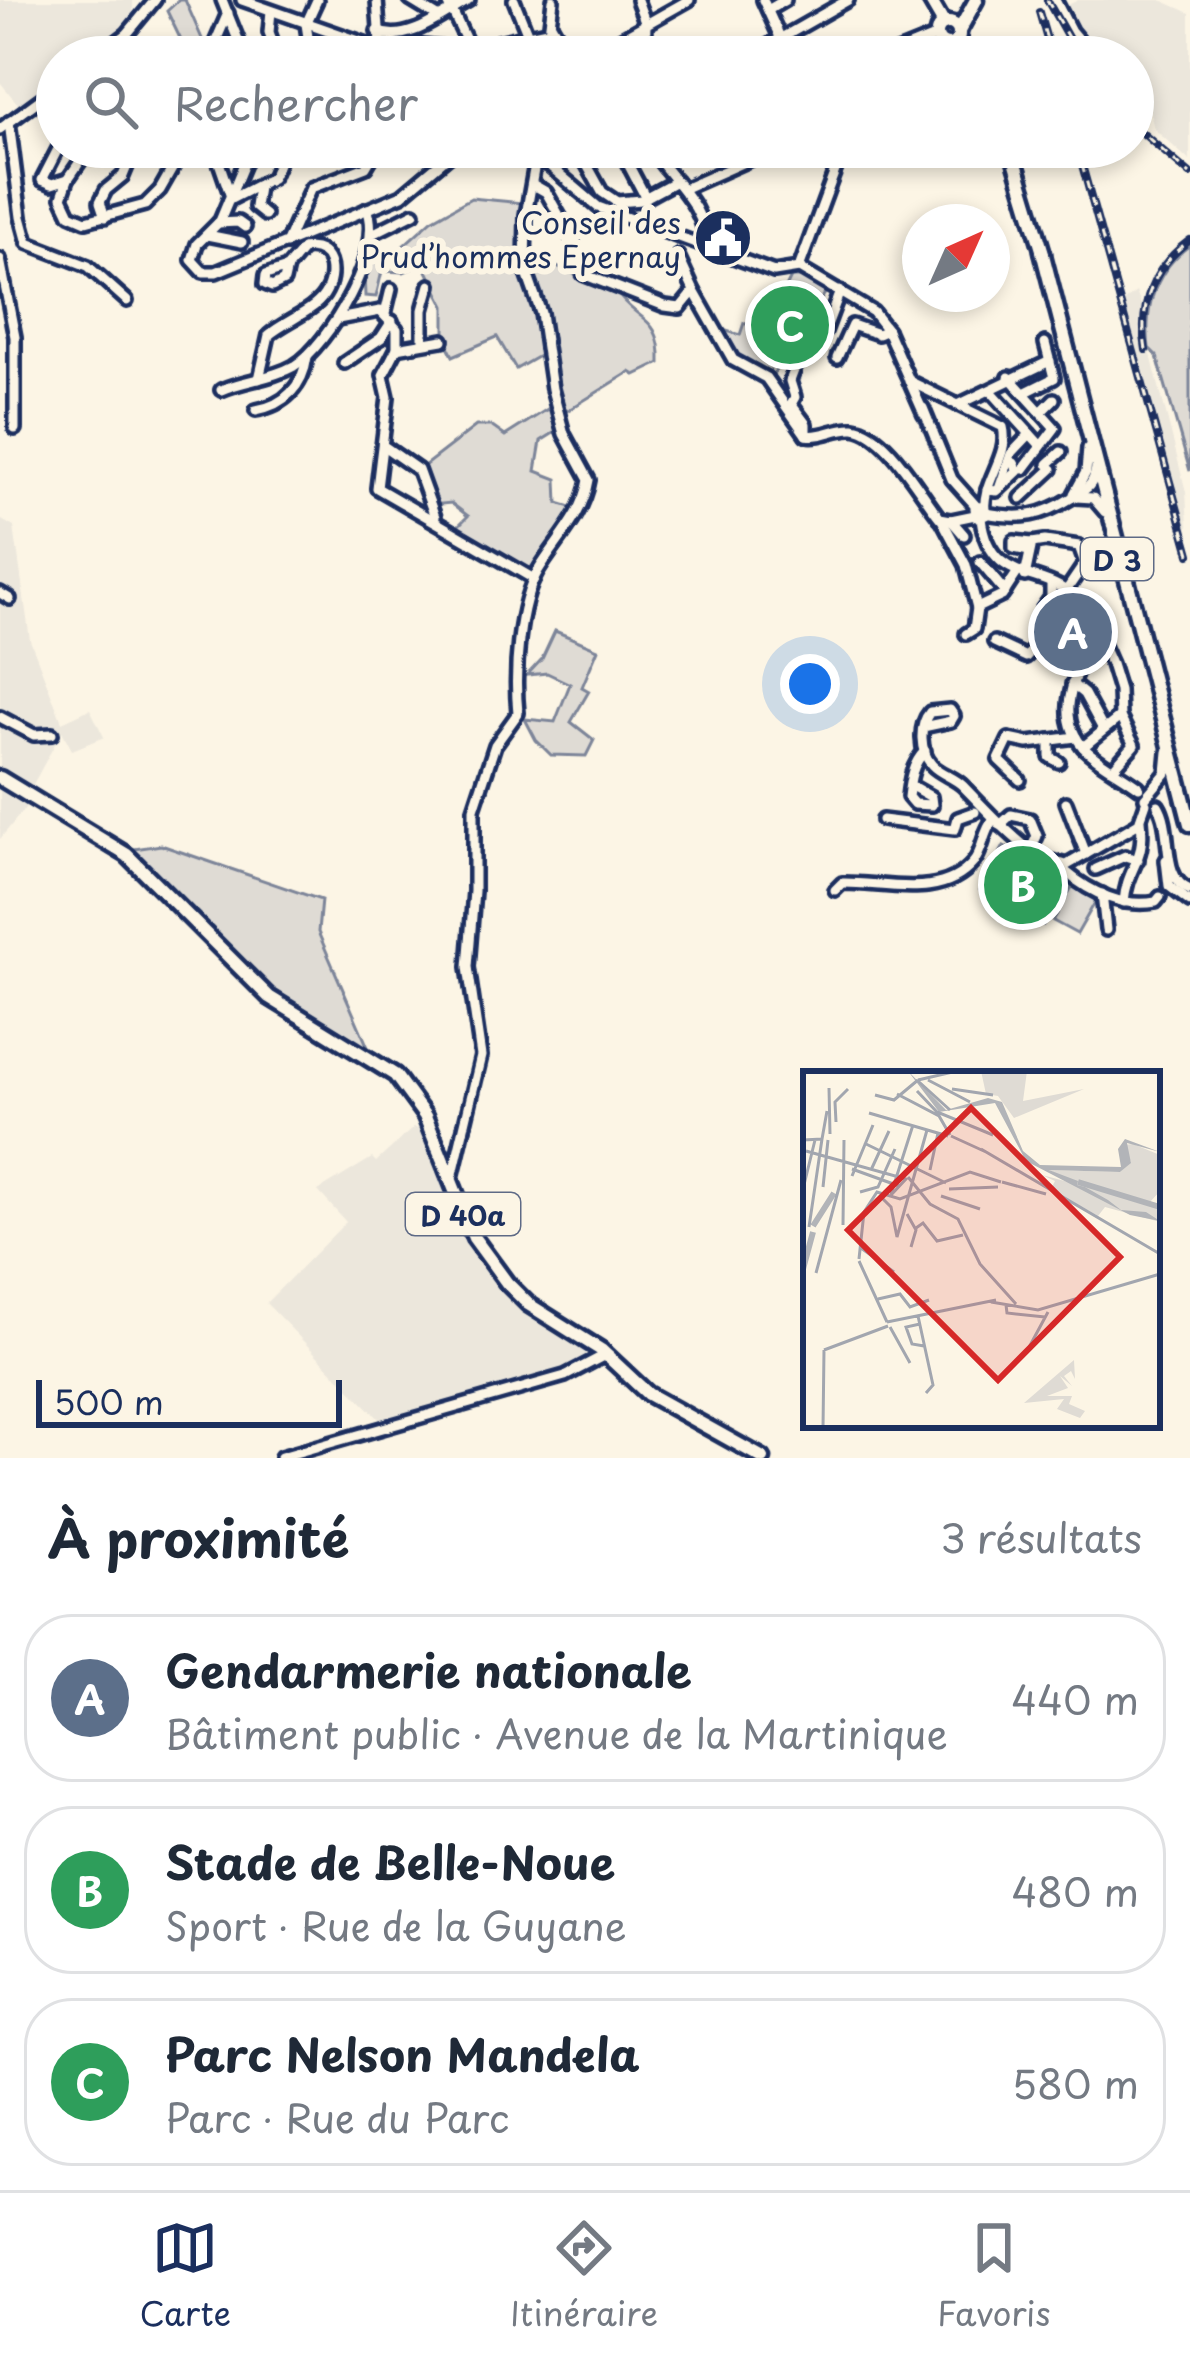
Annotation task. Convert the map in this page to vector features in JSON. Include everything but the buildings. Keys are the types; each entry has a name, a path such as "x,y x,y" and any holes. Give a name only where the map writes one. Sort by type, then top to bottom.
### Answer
{"main road":[{"path":"930,0 953,36 976,0"},
{"name":"D 3","path":"1017,168 1190,824"},
{"name":"D 3","path":"1091,449 1100,493"},
{"name":"D 40a","path":"0,778 127,855 269,997 380,1062 411,1092 474,1238 534,1310 595,1346 656,1400 763,1458"}],"street":[{"path":"121,36 154,0"},
{"path":"222,0 237,36"},
{"path":"242,0 337,36"},
{"path":"308,36 306,24 316,0"},
{"path":"376,0 378,36"},
{"path":"410,0 438,17"},
{"path":"395,36 438,17 449,5 469,0"},
{"path":"514,0 528,35"},
{"path":"546,36 553,0"},
{"path":"637,0 646,36"},
{"path":"625,36 689,0"},
{"path":"780,36 765,5 785,0"},
{"path":"785,36 848,0"},
{"path":"1055,0 1075,36"},
{"path":"449,5 464,36"},
{"path":"270,36 272,11"},
{"path":"218,36 228,13"},
{"path":"525,36 549,27"},
{"path":"549,27 555,36"},
{"path":"36,102 4,126 28,243 88,266 127,301"},
{"path":"48,168 42,180 52,184 68,179"},
{"path":"76,168 62,197 70,214 86,221 145,205 160,190 171,168"},
{"path":"105,217 100,202 126,168"},
{"path":"222,168 230,198"},
{"path":"242,168 218,223 194,248 195,267 210,273 402,195 434,168"},
{"path":"230,198 272,178 276,168"},
{"path":"287,268 311,188 363,168"},
{"path":"449,1180 481,1056 469,976 474,809 495,745 517,716 515,682 534,579 582,507 589,480 564,434 541,313 525,268 526,214 534,168"},
{"path":"555,168 598,206 774,272 799,268 867,307 887,330 954,482 980,512 990,550 1021,575 1066,591 1077,602 1086,630 1069,698 1070,718 1080,742"},
{"path":"590,168 609,199 626,204 724,168"},
{"path":"630,168 646,198"},
{"path":"667,168 702,225 674,246 694,291 733,360 766,378 806,435"},
{"path":"799,268 836,168"},
{"path":"532,184 546,192 573,240"},
{"path":"258,187 255,207 265,215"},
{"path":"221,390 284,371 307,357 338,319 372,234 367,209"},
{"path":"372,234 414,213"},
{"path":"218,223 238,222 245,227"},
{"path":"207,235 242,242"},
{"path":"259,379 268,335 318,302 329,284 332,266 324,252 297,235"},
{"path":"0,259 15,337 15,429"},
{"path":"583,274 674,308 687,304 694,291"},
{"path":"423,342 423,310 430,284"},
{"path":"344,363 381,338 391,289"},
{"path":"806,435 806,424 791,404 795,397 790,381 806,339 825,331 840,291"},
{"path":"338,319 376,310 388,317 398,333 397,348 385,368 385,447 377,488 534,579"},
{"path":"837,358 851,325 878,334 887,330"},
{"path":"397,348 443,340"},
{"path":"1024,393 1054,378 1045,343"},
{"path":"256,410 284,401 301,379 307,357"},
{"path":"958,405 1049,361"},
{"path":"1010,377 1055,428 1024,469"},
{"path":"1,393 14,391"},
{"path":"991,391 1030,434 1053,470"},
{"path":"920,402 936,396 996,420 1006,432 980,512"},
{"path":"1041,412 1054,399"},
{"path":"806,435 846,428 873,434 964,535"},
{"path":"987,490 999,489 1018,471 1010,459 1030,434"},
{"path":"385,447 418,470 439,523"},
{"path":"946,520 980,512 1034,516 1054,510 1074,494 1091,449"},
{"path":"1022,498 1053,470 1061,452"},
{"path":"1074,494 1090,497 1100,493"},
{"path":"1074,494 1100,493"},
{"path":"946,520 966,565 977,608 974,629 967,634"},
{"path":"977,608 1007,591 1021,575 1030,547 1045,541 1079,546 1086,561 1066,591"},
{"path":"980,562 1019,598"},
{"path":"1042,610 1052,585"},
{"path":"994,642 1026,657 1077,602"},
{"path":"1086,630 1101,639 1113,668 1120,717 1134,748 1113,769"},
{"path":"1072,685 1084,694 1103,729"},
{"path":"1052,694 1069,698"},
{"path":"0,717 34,735 52,734"},
{"path":"1080,742 1120,717"},
{"path":"923,727 925,752 935,769 959,782 997,823 1035,854 1124,902 1146,904 1160,897"},
{"path":"1050,736 1051,759 1059,762"},
{"path":"1020,780 999,762 1010,739 1028,743 1050,736 1080,742 1150,799 1167,824 1173,876 1190,890"},
{"path":"994,737 1005,745"},
{"path":"1124,902 1126,882 1144,847 1142,820 1166,773 1168,740"},
{"path":"910,784 914,766 925,752"},
{"path":"1178,780 1190,802"},
{"path":"1066,802 1084,830 1086,854"},
{"path":"1030,803 1029,818 1037,836 1035,854"},
{"path":"882,820 955,829 958,818 975,812"},
{"path":"837,883 907,887 953,877 975,860 986,829 1010,815 1029,818"},
{"path":"1064,868 1142,820"},
{"path":"1169,844 1167,880 1190,902"},
{"path":"1096,869 1125,856 1138,860"},
{"path":"1102,894 1106,930"},
{"path":"281,1457 610,1360"}],"shaded area":[{"path":"0,0 133,0 133,21 115,36 36,36 36,98 22,109 0,82"},
{"path":"185,0 201,36 179,36 167,11"},
{"path":"1078,0 1161,0 1190,13 1190,161 1154,129 1154,36 1079,36 1062,8"},
{"path":"471,198 523,203 521,261 540,326 546,375 539,356 516,369 497,337 453,356 445,340 445,306 423,263 404,272 382,271 376,297 365,296 364,274 378,241 386,255 394,254 432,220"},
{"path":"1190,237 1190,245 1171,262 1157,285 1148,328 1186,492 1190,562 1119,305 1136,292 1141,305 1158,268"},
{"path":"1190,245 1190,471 1148,333 1160,278"},
{"path":"529,256 616,291 657,335 660,363 635,375 630,372 562,414 526,267"},
{"path":"791,277 803,277 826,292 815,308 828,316 820,333 800,338 794,351 785,347 773,376 735,357 723,330 740,335 744,323 755,327 769,294 781,298"},
{"path":"554,405 560,429 541,441 536,471 557,479 558,503 578,509 533,574 455,529 468,516 451,503 432,505 420,469 476,426 491,426 505,436"},
{"path":"0,519 14,527 30,640 62,722 90,709 104,737 72,750 62,731 31,788 30,802 0,839"},
{"path":"555,631 598,649 582,687 589,691 571,722 594,740 586,756 551,755 525,719 555,722 570,684 547,673 527,675 542,659"},
{"path":"161,845 321,900 318,932 370,1052 278,998 127,850"},
{"path":"1004,846 1067,880 1043,925 980,890"},
{"path":"1073,885 1097,899 1077,934 1053,921"},
{"path":"414,1127 422,1131 467,1235 504,1291 531,1319 588,1349 586,1364 565,1374 385,1425 266,1303 346,1222 318,1191 372,1158 376,1162"}],"railway":[{"path":"1047,0 1067,36"},
{"path":"1039,12 1046,36"},
{"path":"1154,143 1190,174"},
{"path":"1083,168 1190,554"},
{"path":"1146,350 1144,318 1151,288 1166,262 1190,240"}],"place":[{"name":"Conseil des Prud’hommes Epernay","path":"723,238"},
{"name":"Parc Nelson Mandela","path":"790,325"},
{"name":"Gendarmerie nationale","path":"1073,632"},
{"name":"Stade de Belle-Noue","path":"1023,885"}]}
